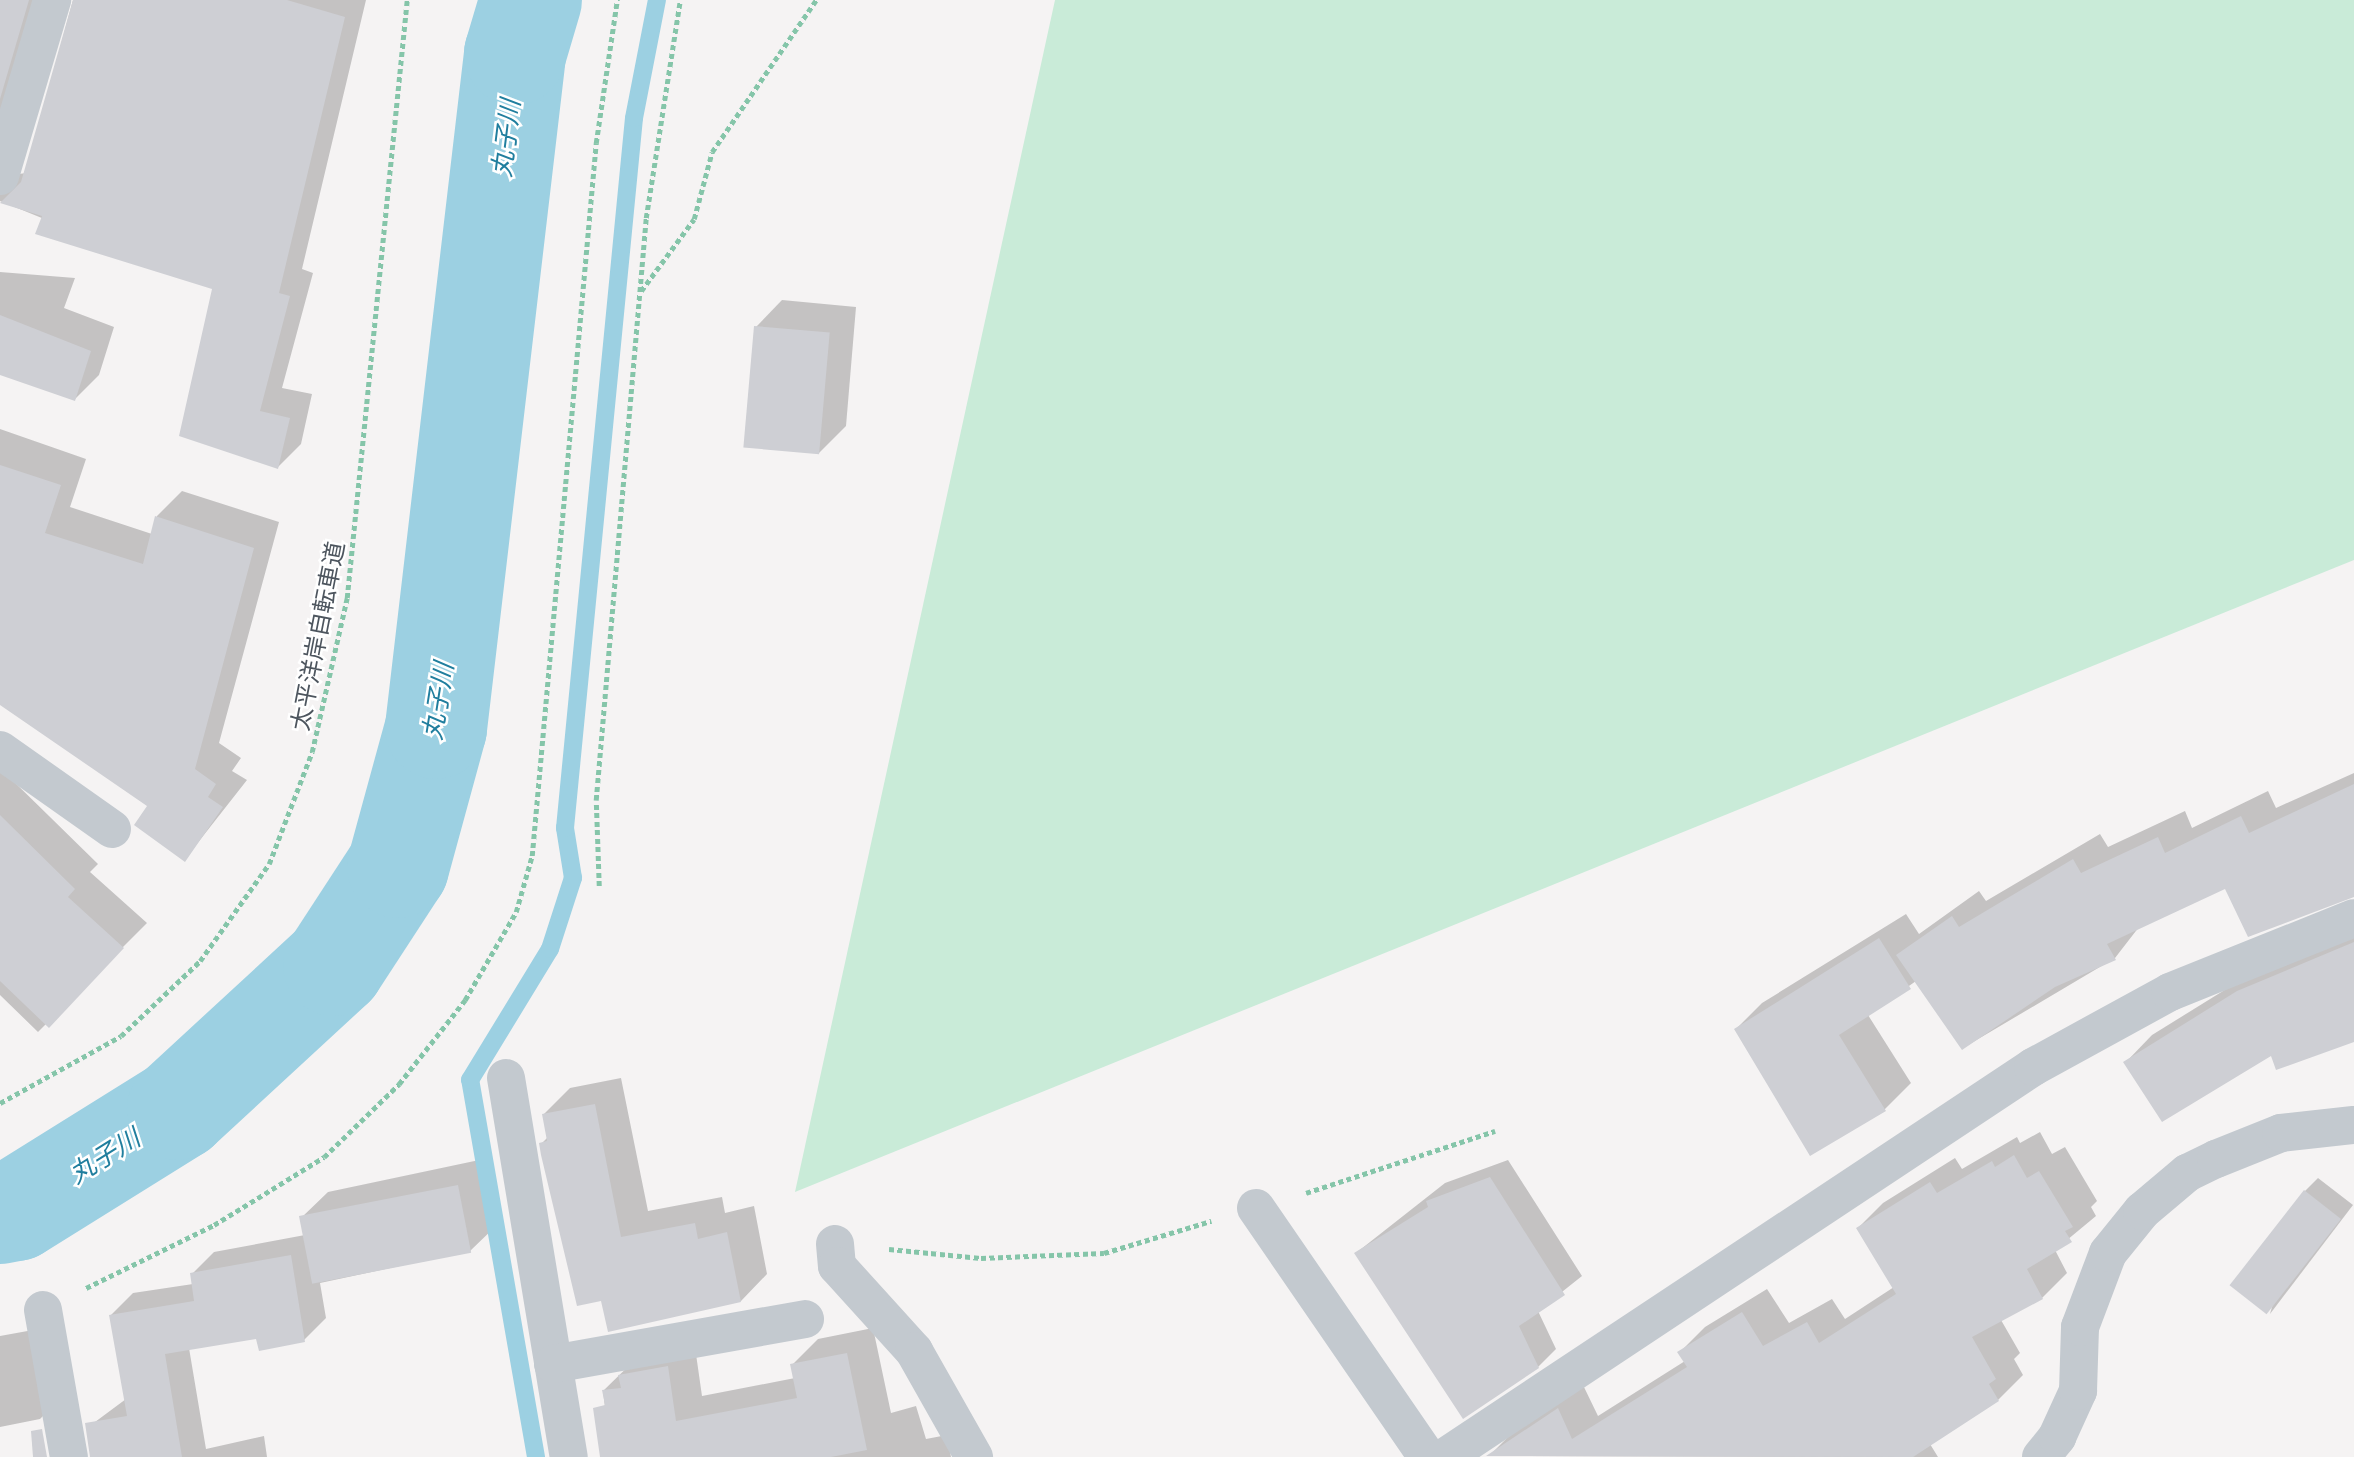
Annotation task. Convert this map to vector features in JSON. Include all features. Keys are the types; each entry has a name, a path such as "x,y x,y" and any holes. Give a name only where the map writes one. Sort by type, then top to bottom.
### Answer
{"street":[{"path":"0,176 52,0"},
{"path":"0,750 112,829"},
{"path":"1445,1457 2032,1067 2170,992 2354,918"},
{"path":"506,1078 569,1457"},
{"path":"2041,1457 2057,1437 2078,1391 2080,1327 2108,1253 2142,1211 2187,1172 2216,1159 2281,1133 2354,1125"},
{"path":"1256,1208 1427,1457"},
{"path":"835,1244 837,1266 914,1351 974,1457"},
{"path":"43,1310 69,1457"},
{"path":"553,1364 805,1319"}],"path":[{"name":"太平洋岸自転車道","path":"0,1103 35,1089 121,1036 200,961 269,864 312,752 347,598 407,0"},
{"path":"43,1310 214,1225 324,1157 399,1084 465,1000 516,912 532,856 596,143 617,0"},
{"path":"599,886 596,800 640,292 657,119 680,0"},
{"path":"640,292 694,219 712,152 816,0"},
{"path":"835,1244 981,1258 1104,1253 1441,1153 1495,1131"}],"green space":[{"path":"1055,0 2354,0 2354,560 795,1192"}],"building":[{"path":"0,0 29,0 0,99"},
{"path":"73,0 287,0 345,17 279,293 290,296 260,411 290,418 278,469 179,436 212,289 35,234 42,216 0,203 21,182"},
{"path":"0,315 91,351 75,401 0,375"},
{"path":"754,326 830,333 819,454 743,448"},
{"path":"0,465 61,485 45,533 143,564 155,516 254,548 195,769 216,784 208,797 223,807 185,862 134,825 147,806 0,705"},
{"path":"2354,784 2354,897 2248,937 2225,889 2107,944 2116,960 2055,987 1962,1050 1896,955 1952,916 1959,927 2073,859 2081,873 2158,837 2165,853 2241,816 2249,833"},
{"path":"0,815 75,889 68,897 124,948 49,1028 0,981"},
{"path":"1879,938 1911,989 1839,1035 1886,1111 1810,1156 1734,1029"},
{"path":"2354,942 2354,1042 2276,1070 2271,1056 2162,1122 2123,1062 2237,991"},
{"path":"595,1104 621,1237 695,1223 698,1239 727,1232 741,1302 608,1332 601,1301 577,1306 539,1143 547,1141 542,1114"},
{"path":"2014,1155 2027,1178 2039,1171 2073,1227 2065,1231 2072,1242 2027,1269 2043,1299 1972,1337 1996,1379 1989,1384 1999,1401 1913,1457 1486,1456 1558,1408 1572,1439 1687,1367 1677,1352 1742,1312 1763,1346 1807,1322 1819,1343 1896,1294 1856,1228 1930,1182 1937,1193 1992,1161 1995,1167"},
{"path":"1490,1177 1565,1295 1519,1326 1539,1368 1463,1419 1354,1253 1428,1207 1426,1201"},
{"path":"458,1185 471,1253 312,1284 299,1216"},
{"path":"2304,1190 2341,1219 2267,1314 2230,1285"},
{"path":"291,1255 305,1342 259,1351 256,1339 165,1354 182,1457 90,1457 85,1423 127,1416 109,1315 194,1301 190,1273"},
{"path":"847,1353 867,1450 831,1457 600,1457 593,1408 605,1405 602,1390 621,1388 618,1375 668,1366 676,1421 797,1398 790,1364"},
{"path":"42,1429 47,1457 33,1457 31,1431"}],"waterway":[{"name":"丸子川","path":"0,1213 16,1210 178,1109 334,965 398,867 436,728 515,54 531,0"},
{"path":"536,1457 470,1080 550,949 573,878 565,828 634,118 657,0"}]}
